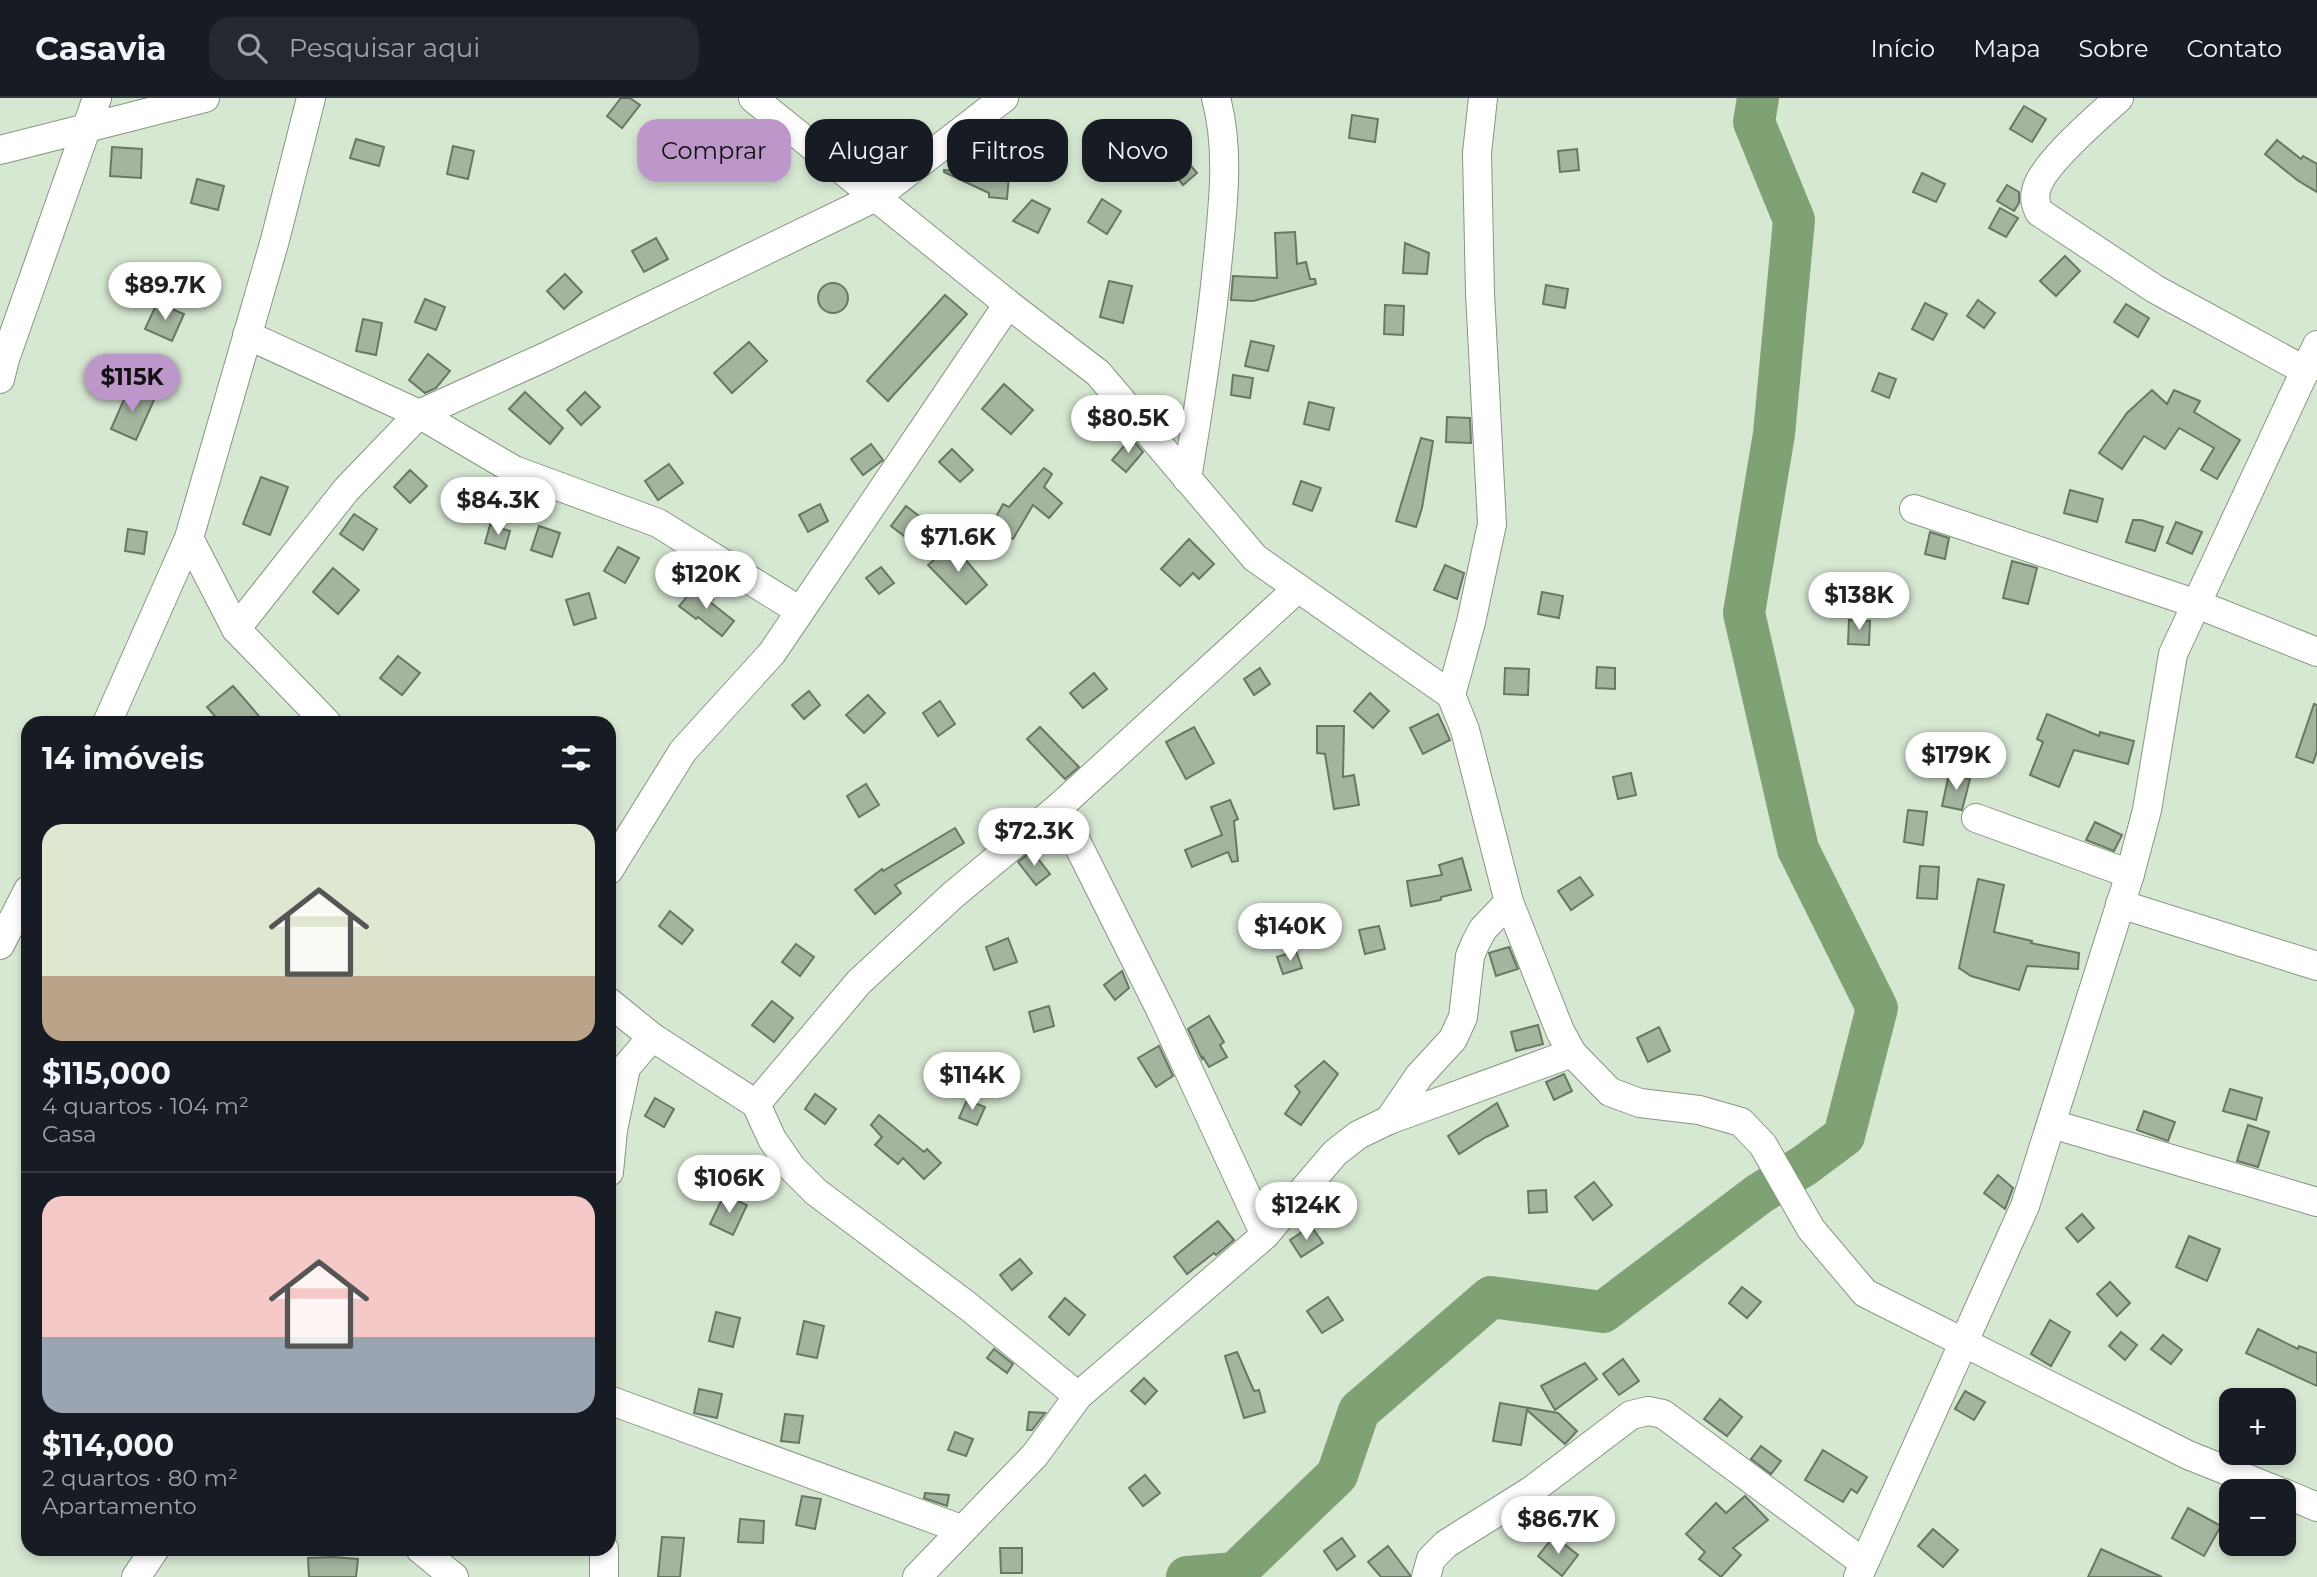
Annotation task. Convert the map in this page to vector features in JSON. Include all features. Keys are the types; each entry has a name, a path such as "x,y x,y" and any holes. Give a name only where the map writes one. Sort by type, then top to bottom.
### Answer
{"street":[{"path":"0,379 97,98"},
{"path":"0,150 205,98"},
{"path":"110,716 188,538 275,240 311,98"},
{"path":"236,629 346,490 419,414 545,357 876,197 1004,98"},
{"path":"1187,479 1212,313 1225,191 1222,118 1216,98"},
{"path":"1451,695 1471,622 1492,524 1480,293 1477,153 1483,98"},
{"path":"1426,1577 1431,1559 1446,1544 1532,1490 1631,1415 1648,1411 1663,1413 1861,1570 2025,1206 2130,874 2147,810 2173,654 2313,357 2155,289 2039,212 2035,201 2036,188 2055,160 2119,98"},
{"path":"757,100 1008,304 1098,373 1255,558 1451,695 1465,730 1509,902 1560,1031 1572,1053 1610,1092 1640,1103 1699,1110 1741,1122 1763,1145 1811,1230 1865,1293 2188,1455 2248,1479"},
{"path":"616,859 683,751 772,653 1008,304"},
{"path":"247,335 419,414 514,470 658,523 800,611"},
{"path":"1914,509 2197,604 2317,652"},
{"path":"188,538 236,629 320,716"},
{"path":"756,1104 859,982 953,895 1059,807 1297,589"},
{"path":"1059,807 1163,1015 1265,1235"},
{"path":"1976,818 2130,874"},
{"path":"1389,1120 1419,1076 1453,1039 1464,1017 1470,956 1483,929 1509,902"},
{"path":"2120,904 2317,966"},
{"path":"0,945 21,912"},
{"path":"616,1008 653,1037 756,1104 772,1139 792,1168 816,1192 968,1307 1078,1396"},
{"path":"617,1078 653,1037"},
{"path":"917,1577 1035,1455 1078,1396 1265,1235 1335,1153 1358,1135 1389,1120 1572,1053"},
{"path":"2052,1124 2317,1202"},
{"path":"616,1403 961,1529"},
{"path":"2296,1498 2317,1507"},
{"path":"136,1577 150,1556"},
{"path":"428,1556 454,1577"},
{"path":"604,1556 604,1577"}],"building":[{"path":"621,98 630,98 640,105 622,128 607,116"},
{"path":"2024,106 2046,119 2032,142 2010,129"},
{"path":"1352,115 1378,119 1375,142 1349,138"},
{"path":"356,139 384,147 379,166 350,158"},
{"path":"2277,140 2301,159 2303,156 2317,164 2317,192 2297,180 2265,154"},
{"path":"453,146 474,151 468,179 447,174"},
{"path":"112,147 142,149 141,178 110,176"},
{"path":"1577,149 1579,170 1560,172 1558,151"},
{"path":"1922,173 1945,184 1936,202 1913,192"},
{"path":"197,179 224,186 218,210 191,203"},
{"path":"965,182 1008,182 1007,199 989,197 989,193"},
{"path":"2007,185 2019,192 2019,203 2014,211 1997,201"},
{"path":"1102,199 1121,211 1107,234 1088,222"},
{"path":"1032,200 1050,209 1038,233 1013,221"},
{"path":"2000,208 2018,218 2006,237 1989,228"},
{"path":"1295,232 1297,264 1306,262 1310,279 1315,279 1316,284 1253,301 1231,300 1233,276 1277,278 1275,233"},
{"path":"656,238 668,259 644,272 632,251"},
{"path":"1405,243 1429,253 1427,274 1403,273"},
{"path":"2065,256 2080,271 2056,296 2040,281"},
{"path":"565,274 582,292 564,309 547,291"},
{"path":"1109,281 1132,286 1123,323 1100,317"},
{"path":"833,283 839,284 847,292 847,304 839,312 833,313 827,312 819,304 818,298 819,292 827,284"},
{"path":"1546,285 1568,289 1565,308 1543,304"},
{"path":"945,295 967,314 888,401 867,381"},
{"path":"425,299 445,307 436,330 415,322"},
{"path":"1978,300 1995,313 1984,328 1967,316"},
{"path":"157,303 184,314 172,341 145,329"},
{"path":"1925,303 1947,314 1933,340 1912,329"},
{"path":"2126,304 2149,318 2138,337 2114,322"},
{"path":"1385,305 1404,306 1403,335 1384,334"},
{"path":"363,319 382,323 376,355 356,351"},
{"path":"1251,341 1274,346 1268,371 1245,366"},
{"path":"749,342 767,361 732,393 714,373"},
{"path":"428,354 450,371 436,388 425,393 409,380"},
{"path":"1879,373 1896,379 1889,398 1872,391"},
{"path":"1233,375 1253,378 1250,398 1231,395"},
{"path":"1004,384 1033,410 1011,434 982,409"},
{"path":"129,388 154,400 136,440 111,429"},
{"path":"2152,390 2167,404 2174,390 2200,401 2194,412 2240,440 2217,479 2201,470 2214,448 2179,428 2165,449 2144,436 2122,469 2099,453 2127,413"},
{"path":"525,392 563,428 550,444 509,409"},
{"path":"585,392 600,407 581,425 567,410"},
{"path":"1309,402 1334,408 1329,430 1304,424"},
{"path":"1447,417 1470,418 1471,443 1446,442"},
{"path":"1131,438 1143,452 1126,472 1112,460"},
{"path":"1421,438 1433,441 1422,508 1416,527 1396,521"},
{"path":"871,444 883,460 863,475 851,459"},
{"path":"952,449 973,470 960,482 939,462"},
{"path":"669,464 683,483 658,500 645,481"},
{"path":"1044,468 1052,474 1044,487 1062,503 1049,518 1033,505 1013,539 991,526 1003,504 1009,507"},
{"path":"410,470 427,486 410,503 394,487"},
{"path":"261,477 288,487 270,535 243,524"},
{"path":"1301,481 1321,488 1312,511 1293,504"},
{"path":"2070,490 2103,499 2097,522 2064,513"},
{"path":"820,504 828,521 808,532 799,515"},
{"path":"906,506 923,519 908,539 891,526"},
{"path":"354,514 377,529 363,550 340,534"},
{"path":"2133,520 2163,527 2155,551 2126,542"},
{"path":"2176,522 2202,532 2192,554 2167,543"},
{"path":"490,525 510,531 505,549 485,543"},
{"path":"539,526 560,533 552,557 531,550"},
{"path":"128,529 147,532 144,554 125,551"},
{"path":"1930,532 1949,538 1945,559 1925,554"},
{"path":"1189,539 1214,564 1199,579 1193,573 1180,586 1161,569"},
{"path":"952,544 987,585 966,604 928,565"},
{"path":"618,547 639,558 625,583 604,571"},
{"path":"2012,561 2037,568 2028,604 2003,598"},
{"path":"1445,565 1464,573 1457,599 1434,590"},
{"path":"881,567 894,583 879,594 866,578"},
{"path":"333,568 359,590 338,614 313,592"},
{"path":"696,586 713,599 710,602 734,621 722,636 679,606"},
{"path":"1542,592 1563,596 1559,618 1538,614"},
{"path":"589,593 596,618 574,625 566,600"},
{"path":"1849,620 1870,621 1869,645 1848,644"},
{"path":"398,656 420,673 402,695 380,678"},
{"path":"1597,667 1615,668 1615,689 1596,688"},
{"path":"1260,668 1270,684 1254,695 1244,679"},
{"path":"1505,668 1529,669 1528,695 1504,694"},
{"path":"1094,673 1107,689 1083,708 1070,693"},
{"path":"233,686 259,716 215,716 207,707"},
{"path":"809,691 820,705 804,719 792,705"},
{"path":"1370,693 1389,711 1373,728 1354,711"},
{"path":"868,695 885,713 864,733 846,715"},
{"path":"940,701 955,724 938,736 923,713"},
{"path":"2314,704 2317,705 2317,751 2313,763 2296,757"},
{"path":"1438,714 1450,740 1423,754 1410,728"},
{"path":"2047,714 2099,736 2100,732 2134,741 2128,764 2074,750 2059,787 2030,775 2043,742 2037,739"},
{"path":"1317,726 1344,726 1343,777 1354,775 1359,805 1334,809 1325,754 1317,753"},
{"path":"1040,727 1079,767 1065,779 1027,739"},
{"path":"1194,727 1214,763 1186,779 1166,742"},
{"path":"1631,773 1636,795 1618,799 1613,777"},
{"path":"1949,774 1970,779 1962,810 1942,806"},
{"path":"866,784 879,805 859,817 847,796"},
{"path":"1230,800 1238,819 1234,821 1238,861 1232,862 1228,852 1192,867 1185,850 1222,835 1211,807"},
{"path":"1908,810 1927,812 1923,845 1904,842"},
{"path":"2095,822 2122,835 2114,851 2086,840"},
{"path":"955,828 964,843 895,885 901,893 875,914 855,890 882,869 883,871"},
{"path":"1032,851 1050,874 1036,885 1018,862"},
{"path":"1462,858 1471,890 1411,906 1407,881 1442,875 1439,865"},
{"path":"1920,866 1939,867 1937,899 1917,898"},
{"path":"1580,877 1593,895 1571,910 1558,891"},
{"path":"1978,879 2004,885 1994,932 2079,953 2078,969 2027,966 2019,990 1971,976 1959,968"},
{"path":"670,911 693,930 682,944 659,926"},
{"path":"1379,926 1385,949 1365,954 1359,930"},
{"path":"1008,938 1017,962 994,970 986,947"},
{"path":"796,944 814,957 800,976 782,962"},
{"path":"1509,947 1518,969 1496,976 1489,953"},
{"path":"1296,951 1302,968 1283,974 1277,957"},
{"path":"1122,971 1129,988 1115,1000 1104,985"},
{"path":"772,1001 793,1018 774,1042 752,1025"},
{"path":"1049,1006 1054,1026 1034,1032 1029,1012"},
{"path":"1209,1016 1224,1042 1220,1045 1227,1057 1209,1067 1203,1057 1202,1059 1188,1029"},
{"path":"1538,1025 1543,1044 1516,1051 1511,1032"},
{"path":"1659,1027 1670,1051 1648,1062 1637,1038"},
{"path":"1159,1046 1173,1076 1156,1087 1138,1058"},
{"path":"1324,1061 1338,1074 1301,1125 1285,1114 1300,1092 1295,1086"},
{"path":"1564,1074 1572,1091 1554,1100 1546,1082"},
{"path":"2230,1089 2262,1098 2256,1120 2223,1111"},
{"path":"815,1094 836,1109 825,1124 805,1109"},
{"path":"655,1098 674,1109 664,1127 645,1116"},
{"path":"967,1100 985,1107 977,1125 959,1118"},
{"path":"1497,1103 1508,1126 1459,1154 1448,1136"},
{"path":"2144,1111 2175,1122 2168,1141 2137,1130"},
{"path":"879,1115 924,1152 927,1149 941,1163 924,1179 903,1158 898,1164 875,1145 882,1137 871,1125"},
{"path":"2248,1125 2269,1132 2258,1167 2237,1161"},
{"path":"1998,1175 2013,1188 2005,1209 1984,1193"},
{"path":"1594,1182 1612,1205 1593,1220 1575,1197"},
{"path":"1546,1190 1547,1212 1529,1213 1528,1191"},
{"path":"724,1195 747,1205 733,1235 710,1224"},
{"path":"2082,1214 2094,1228 2078,1242 2066,1228"},
{"path":"1218,1221 1234,1240 1187,1274 1174,1257"},
{"path":"1311,1226 1323,1243 1301,1257 1290,1240"},
{"path":"2189,1236 2220,1249 2207,1281 2176,1267"},
{"path":"1020,1259 1032,1273 1012,1290 1000,1275"},
{"path":"2110,1282 2130,1303 2117,1316 2097,1294"},
{"path":"1742,1287 1761,1302 1747,1318 1729,1303"},
{"path":"1328,1297 1343,1320 1322,1333 1307,1311"},
{"path":"1065,1298 1085,1315 1069,1335 1049,1317"},
{"path":"716,1312 740,1318 733,1347 709,1341"},
{"path":"2050,1320 2070,1332 2051,1366 2031,1354"},
{"path":"804,1321 824,1326 817,1358 797,1354"},
{"path":"2258,1329 2298,1349 2299,1346 2317,1353 2317,1386 2246,1353"},
{"path":"2121,1332 2137,1345 2125,1360 2109,1346"},
{"path":"2163,1335 2182,1350 2171,1364 2151,1349"},
{"path":"994,1349 1013,1364 1007,1373 987,1358"},
{"path":"1237,1352 1254,1391 1259,1390 1265,1412 1244,1418 1225,1356"},
{"path":"1623,1359 1639,1381 1619,1395 1603,1374"},
{"path":"1585,1363 1597,1379 1555,1410 1541,1386"},
{"path":"1144,1378 1157,1391 1145,1404 1131,1391"},
{"path":"699,1389 722,1394 717,1418 694,1413"},
{"path":"1965,1391 1985,1402 1974,1420 1955,1409"},
{"path":"1720,1399 1742,1417 1727,1436 1704,1419"},
{"path":"1500,1403 1558,1413 1577,1431 1565,1444 1527,1410 1521,1445 1493,1441"},
{"path":"1029,1412 1045,1413 1032,1430 1027,1430"},
{"path":"785,1414 803,1416 799,1443 781,1441"},
{"path":"955,1432 973,1439 966,1456 948,1450"},
{"path":"1761,1446 1781,1461 1771,1474 1751,1459"},
{"path":"1823,1450 1867,1477 1857,1493 1851,1489 1843,1502 1805,1480"},
{"path":"1145,1475 1160,1493 1143,1506 1129,1488"},
{"path":"925,1493 949,1495 947,1506 924,1498"},
{"path":"802,1496 821,1499 815,1529 796,1525"},
{"path":"1745,1496 1768,1520 1733,1548 1741,1555 1721,1577 1699,1559 1705,1552 1686,1534 1716,1503 1726,1513"},
{"path":"2188,1508 2219,1525 2204,1556 2172,1538"},
{"path":"740,1519 764,1521 763,1543 738,1542"},
{"path":"1933,1529 1958,1550 1943,1567 1918,1546"},
{"path":"1554,1536 1578,1555 1562,1576 1538,1556"},
{"path":"662,1537 684,1538 680,1577 658,1577"},
{"path":"1342,1538 1355,1556 1337,1570 1324,1551"},
{"path":"1388,1546 1410,1577 1381,1577 1368,1562"},
{"path":"1000,1548 1022,1548 1022,1573 1001,1573"},
{"path":"2101,1549 2162,1577 2088,1577"},
{"path":"308,1558 358,1559 356,1577 309,1577"}],"waterway":[{"path":"1187,1577 1235,1573 1337,1475 1359,1411 1491,1297 1603,1312 1759,1194 1844,1136 1877,1008 1798,849 1744,613 1774,434 1794,220 1754,122 1758,98"}]}
